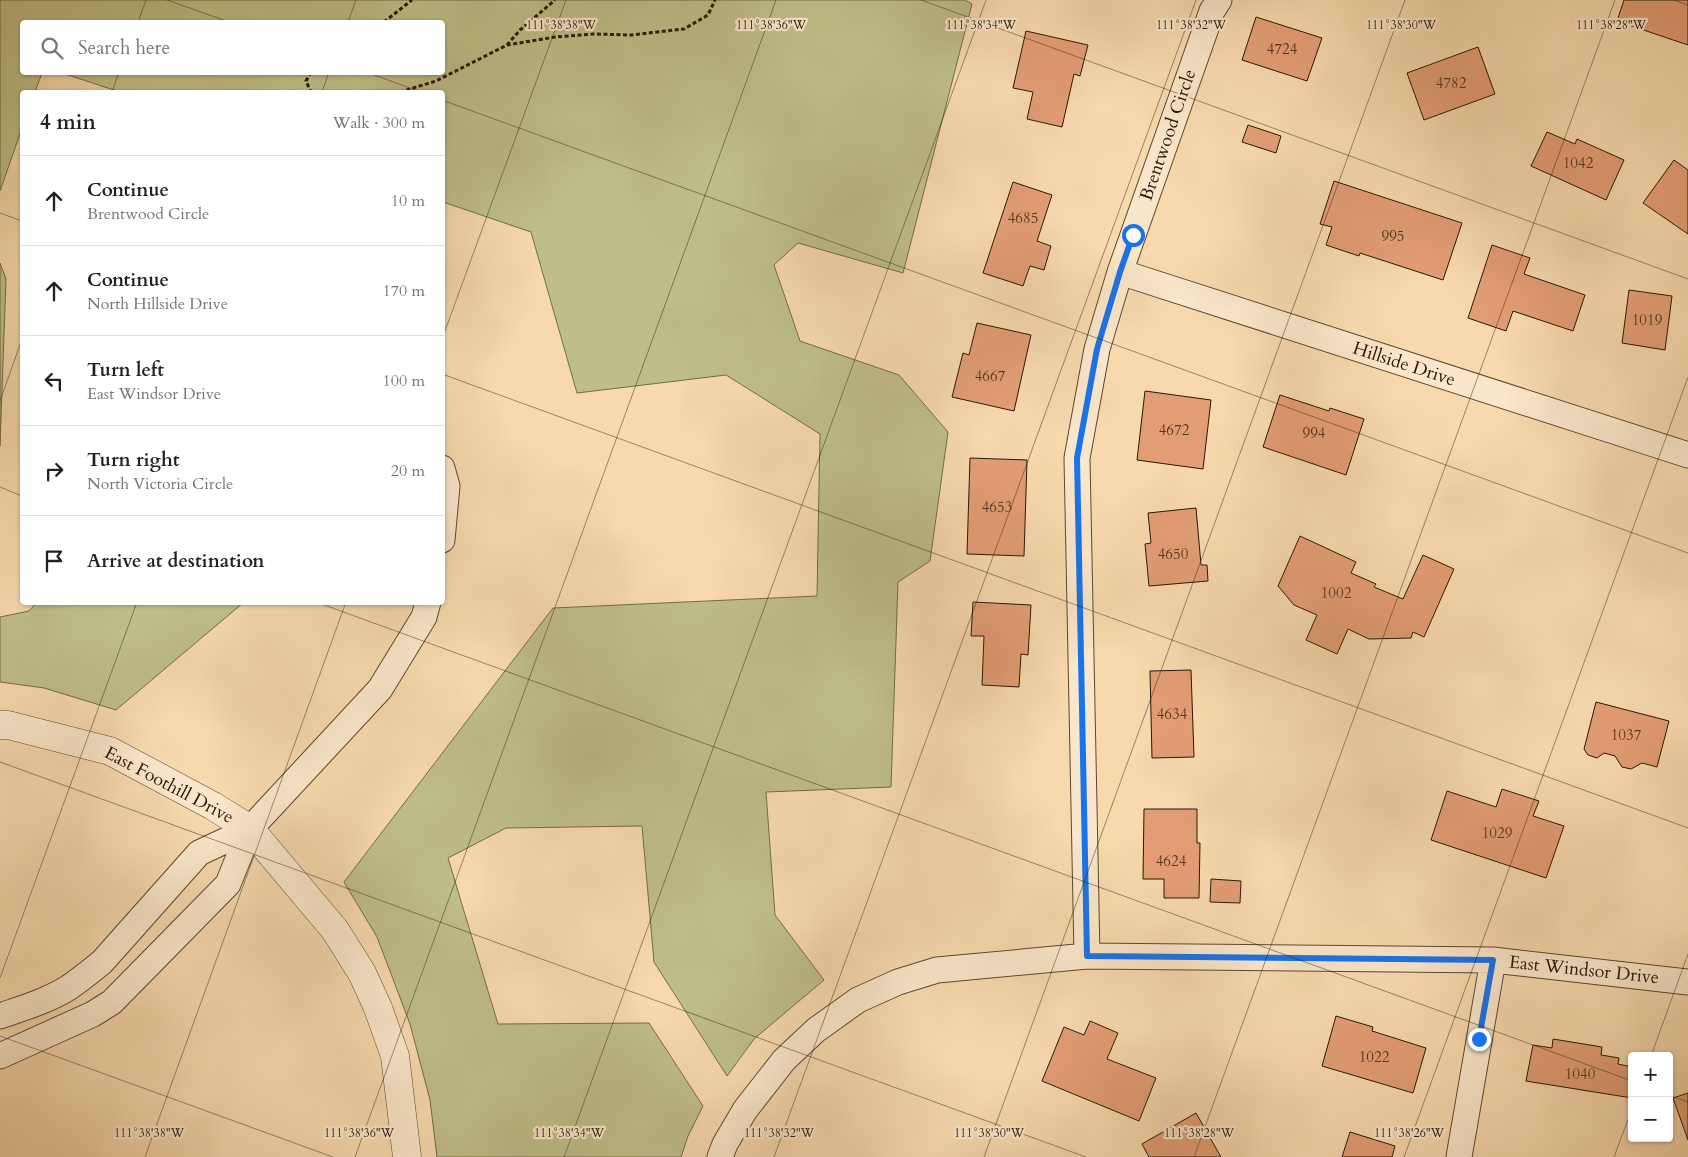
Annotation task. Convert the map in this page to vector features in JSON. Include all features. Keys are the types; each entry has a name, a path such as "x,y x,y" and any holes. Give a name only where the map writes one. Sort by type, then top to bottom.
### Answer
{"street":[{"name":"Brentwood Circle","path":"1087,956 1077,458 1097,349 1120,272 1212,10 1219,0"},
{"name":"Hillside Drive","path":"1120,272 1688,455"},
{"path":"445,479 447,486 445,508"},
{"path":"0,1056 93,1014 112,1002 228,884 250,829 380,689 424,617 427,605"},
{"name":"East Foothill Drive","path":"0,725 8,724 110,751 213,806 250,829 335,930 362,973 378,1008 395,1056 407,1157"},
{"path":"0,1016 66,989 83,978 102,962 199,853 250,829"},
{"name":"East Windsor Drive","path":"720,1157 725,1144 745,1110 784,1060 816,1030 858,1000 898,982 937,970 1087,956 1493,960 1688,982"},
{"path":"1459,1157 1493,960"}],"path":[{"path":"387,20 412,0"},
{"path":"507,45 520,30 555,0"},
{"path":"407,90 436,82 507,45 594,34 631,35 684,29 708,16 715,0"},
{"path":"309,75 306,81 310,90"}],"shaded area":[{"path":"0,0 965,0 972,4 903,273 798,243 774,265 800,341 899,375 948,432 930,561 898,582 891,787 766,792 775,915 824,980 754,1039 727,1076 654,962 642,826 506,828 448,858 498,1024 649,1023 703,1106 688,1136 681,1157 437,1157 430,1100 410,1024 377,937 344,882 553,608 817,596 820,434 726,375 577,393 531,232 445,203 445,90 114,90 68,75 445,75 445,20 20,20 20,75 41,75 36,90 20,90 20,134 0,191"},
{"path":"0,263 6,279 0,446"},
{"path":"34,605 241,605 116,710 44,688 0,682 0,617 29,611"}],"building":[{"path":"1624,0 1688,0 1688,45 1617,21"},
{"path":"1256,17 1322,38 1307,81 1242,60"},
{"path":"1026,31 1088,45 1080,76 1074,74 1062,127 1027,119 1033,92 1013,88"},
{"path":"1478,47 1495,94 1424,120 1407,73"},
{"path":"1248,125 1281,136 1276,153 1242,142"},
{"path":"1547,132 1575,144 1577,139 1624,160 1606,200 1531,166"},
{"path":"1674,160 1688,170 1688,234 1643,203"},
{"path":"1334,181 1462,223 1443,280 1360,253 1359,256 1326,245 1332,227 1320,224"},
{"path":"1013,182 1052,195 1037,241 1051,246 1044,270 1030,266 1023,286 983,273"},
{"path":"1492,245 1530,258 1524,274 1585,295 1573,331 1513,311 1506,331 1468,318"},
{"path":"1629,290 1672,296 1665,350 1622,343"},
{"path":"977,323 1031,335 1014,411 952,397 963,353 969,355"},
{"path":"1145,391 1211,400 1203,469 1137,460"},
{"path":"1280,395 1329,411 1330,408 1364,419 1346,475 1263,447"},
{"path":"970,458 1027,460 1024,556 967,554"},
{"path":"1196,508 1201,565 1207,565 1208,581 1149,586 1145,544 1151,543 1148,513"},
{"path":"1300,536 1356,562 1351,573 1376,584 1374,587 1403,599 1423,555 1454,569 1424,637 1413,632 1411,638 1369,639 1348,629 1337,654 1306,640 1317,615 1294,605 1278,586"},
{"path":"973,602 1031,605 1028,655 1021,654 1019,687 982,685 984,636 971,636"},
{"path":"1191,670 1194,757 1152,758 1150,671"},
{"path":"1596,702 1669,721 1657,767 1642,763 1631,769 1622,767 1615,756 1604,753 1597,758 1588,755 1584,749"},
{"path":"1502,789 1539,801 1533,816 1564,826 1546,878 1431,840 1447,791 1496,807"},
{"path":"1144,809 1197,809 1197,843 1200,843 1199,898 1164,898 1164,879 1143,879"},
{"path":"1211,879 1241,881 1240,903 1210,902"},
{"path":"1336,1016 1373,1027 1372,1031 1426,1048 1413,1093 1322,1066"},
{"path":"1090,1021 1118,1033 1107,1059 1156,1078 1139,1121 1042,1081 1064,1027 1084,1035"},
{"path":"1553,1039 1602,1047 1601,1055 1619,1058 1618,1064 1628,1066 1628,1097 1526,1081 1533,1045 1552,1048"},
{"path":"1688,1093 1688,1140 1673,1098"},
{"path":"1196,1113 1221,1157 1149,1157 1142,1144"},
{"path":"1350,1132 1395,1146 1392,1157 1342,1157"}],"route":[{"path":"1133,235 1097,349 1077,458 1087,956 1493,960 1479,1039"}]}
